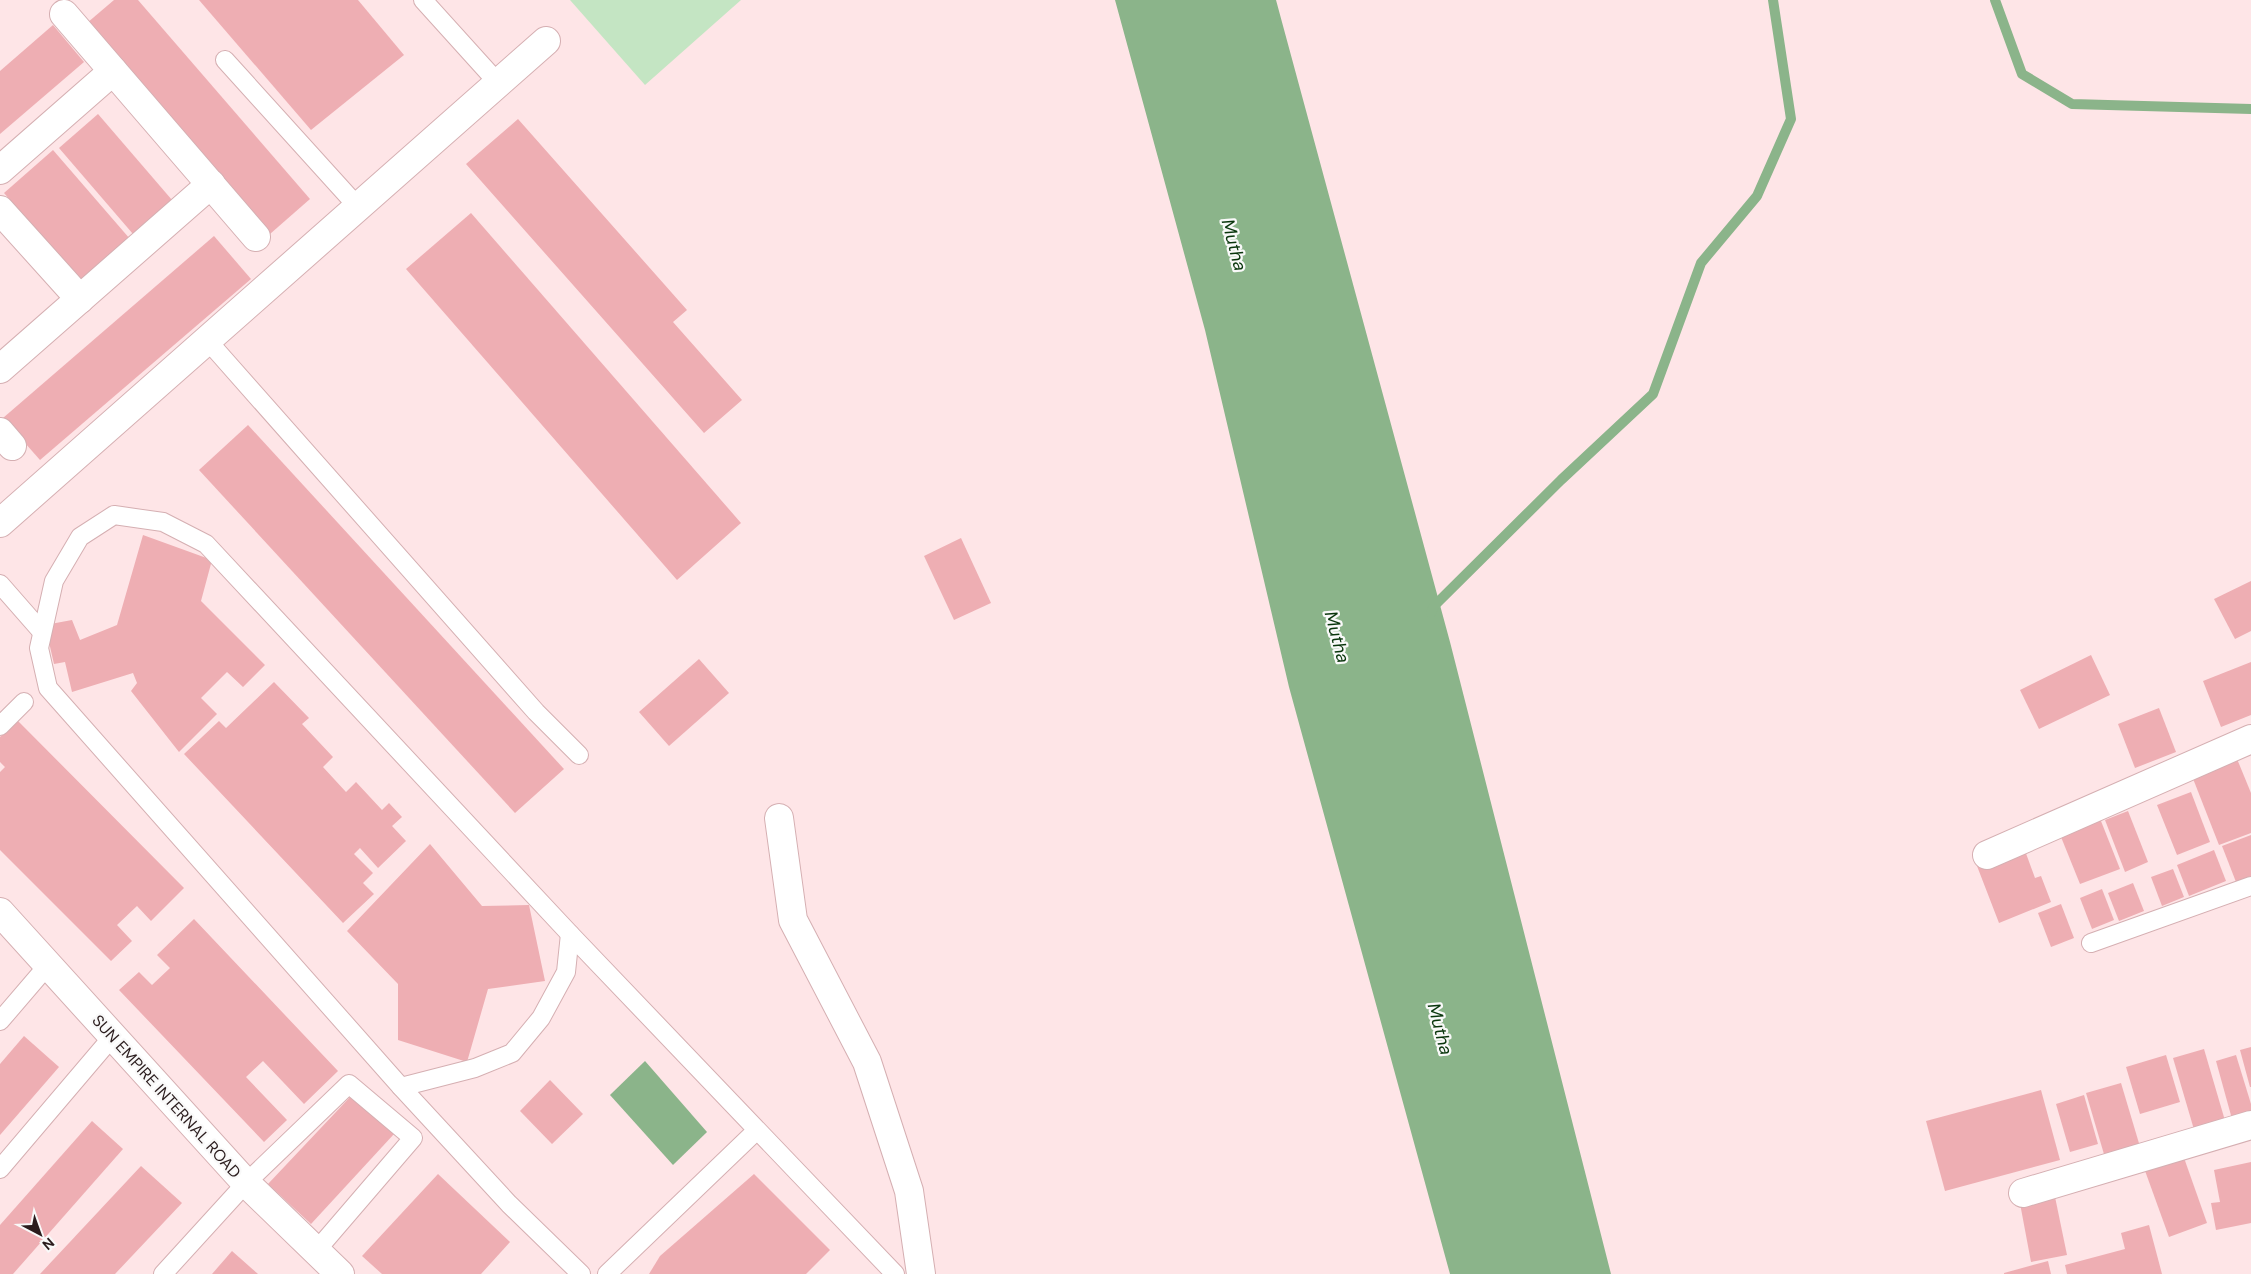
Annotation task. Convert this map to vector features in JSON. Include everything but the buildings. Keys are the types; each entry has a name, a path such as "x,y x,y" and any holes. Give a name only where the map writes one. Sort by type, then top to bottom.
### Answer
{"street":[{"path":"64,14 256,237"},
{"path":"0,524 546,41"},
{"path":"0,170 113,71"},
{"path":"0,370 211,184"},
{"path":"0,210 80,299"},
{"path":"1987,855 2251,739"},
{"path":"779,818 793,920 867,1062 909,1191 921,1274"},
{"name":"SUN EMPIRE INTERNAL ROAD","path":"0,912 246,1183 340,1274"},
{"path":"2023,1194 2251,1125"}],"lane":[{"path":"424,0 498,83"},
{"path":"225,60 358,207"},
{"path":"208,341 536,712 579,755"},
{"path":"580,1274 509,1204 401,1087 48,688 39,648 54,581 80,537 114,515 163,522 206,544 570,934 756,1131 895,1274"},
{"path":"0,584 42,632"},
{"path":"0,726 24,702"},
{"path":"2091,943 2251,886"},
{"path":"401,1087 475,1068 512,1053 542,1018 566,972 570,934"},
{"path":"0,1021 48,966"},
{"path":"0,1169 113,1036"},
{"path":"163,1274 246,1183 349,1084 413,1138 316,1251"},
{"path":"607,1274 756,1131"}],"shaded area":[{"path":"570,0 741,0 645,85"}],"water":[{"name":"Mutha","path":"1115,0 1276,0 1450,642 1611,1274 1450,1274 1289,687 1205,330"},
{"path":"645,1061 707,1132 673,1165 610,1095"}],"waterway":[{"path":"1431,613 1434,606 1561,480 1653,394 1701,263 1757,196 1791,119 1773,0"},
{"path":"1995,0 2022,74 2072,104 2251,109"}]}
